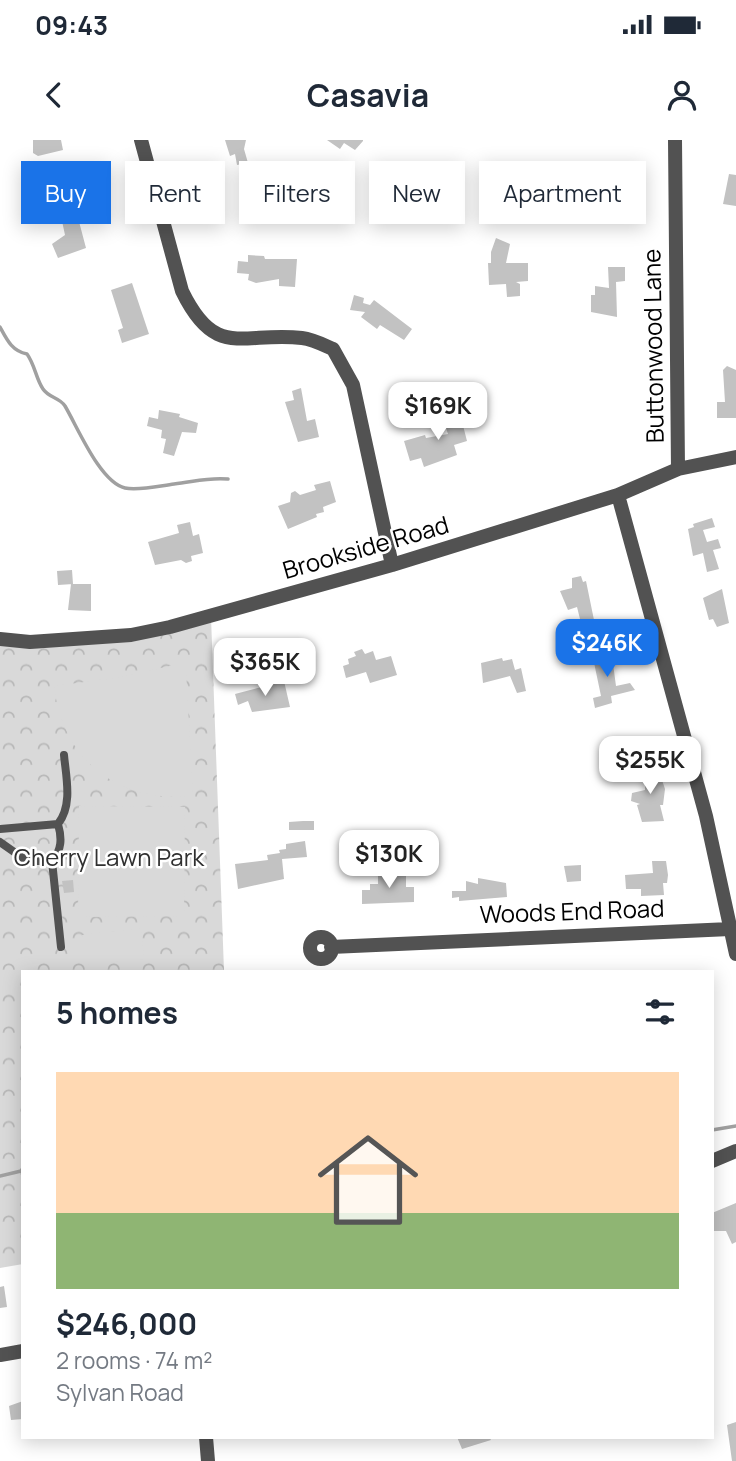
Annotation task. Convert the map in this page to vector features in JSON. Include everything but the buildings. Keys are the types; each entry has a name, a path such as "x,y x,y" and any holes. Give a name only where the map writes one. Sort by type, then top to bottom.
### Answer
{"street":[{"path":"141,140 182,291 192,312 208,330 233,340 304,338 333,349 353,385 392,565"},
{"name":"Buttonwood Lane","path":"675,140 678,468"},
{"name":"Brookside Road","path":"0,639 30,642 131,635 170,627 392,565 618,495 678,468 736,457"},
{"path":"618,495 706,816 736,954"},
{"name":"Woods End Road","path":"331,947 379,942 730,929"},
{"path":"714,1160 736,1151"},
{"path":"0,1355 21,1352"},
{"path":"206,1439 208,1461"}],"lane":[{"path":"61,947 52,861 58,854 61,837 58,824 63,817 67,799 64,755"},
{"path":"0,829 58,824"},
{"path":"0,842 27,861 52,861"}],"green space":[{"name":"Cherry Lawn Park","path":"211,617 224,970 21,970 21,1264 0,1268 0,633 60,639"},
{"path":"178,664 186,670 193,796 141,792 119,784 99,772 82,756 69,736 54,686 122,677"},
{"path":"79,806 185,807 184,916 78,917"},
{"path":"141,928 144,959 85,965 82,935"}],"waterway":[{"path":"0,327 14,348 27,354 43,389 65,406 98,465 116,484 136,489 207,479 228,479"},
{"path":"714,1130 736,1126"},
{"path":"0,1176 21,1171"}]}
